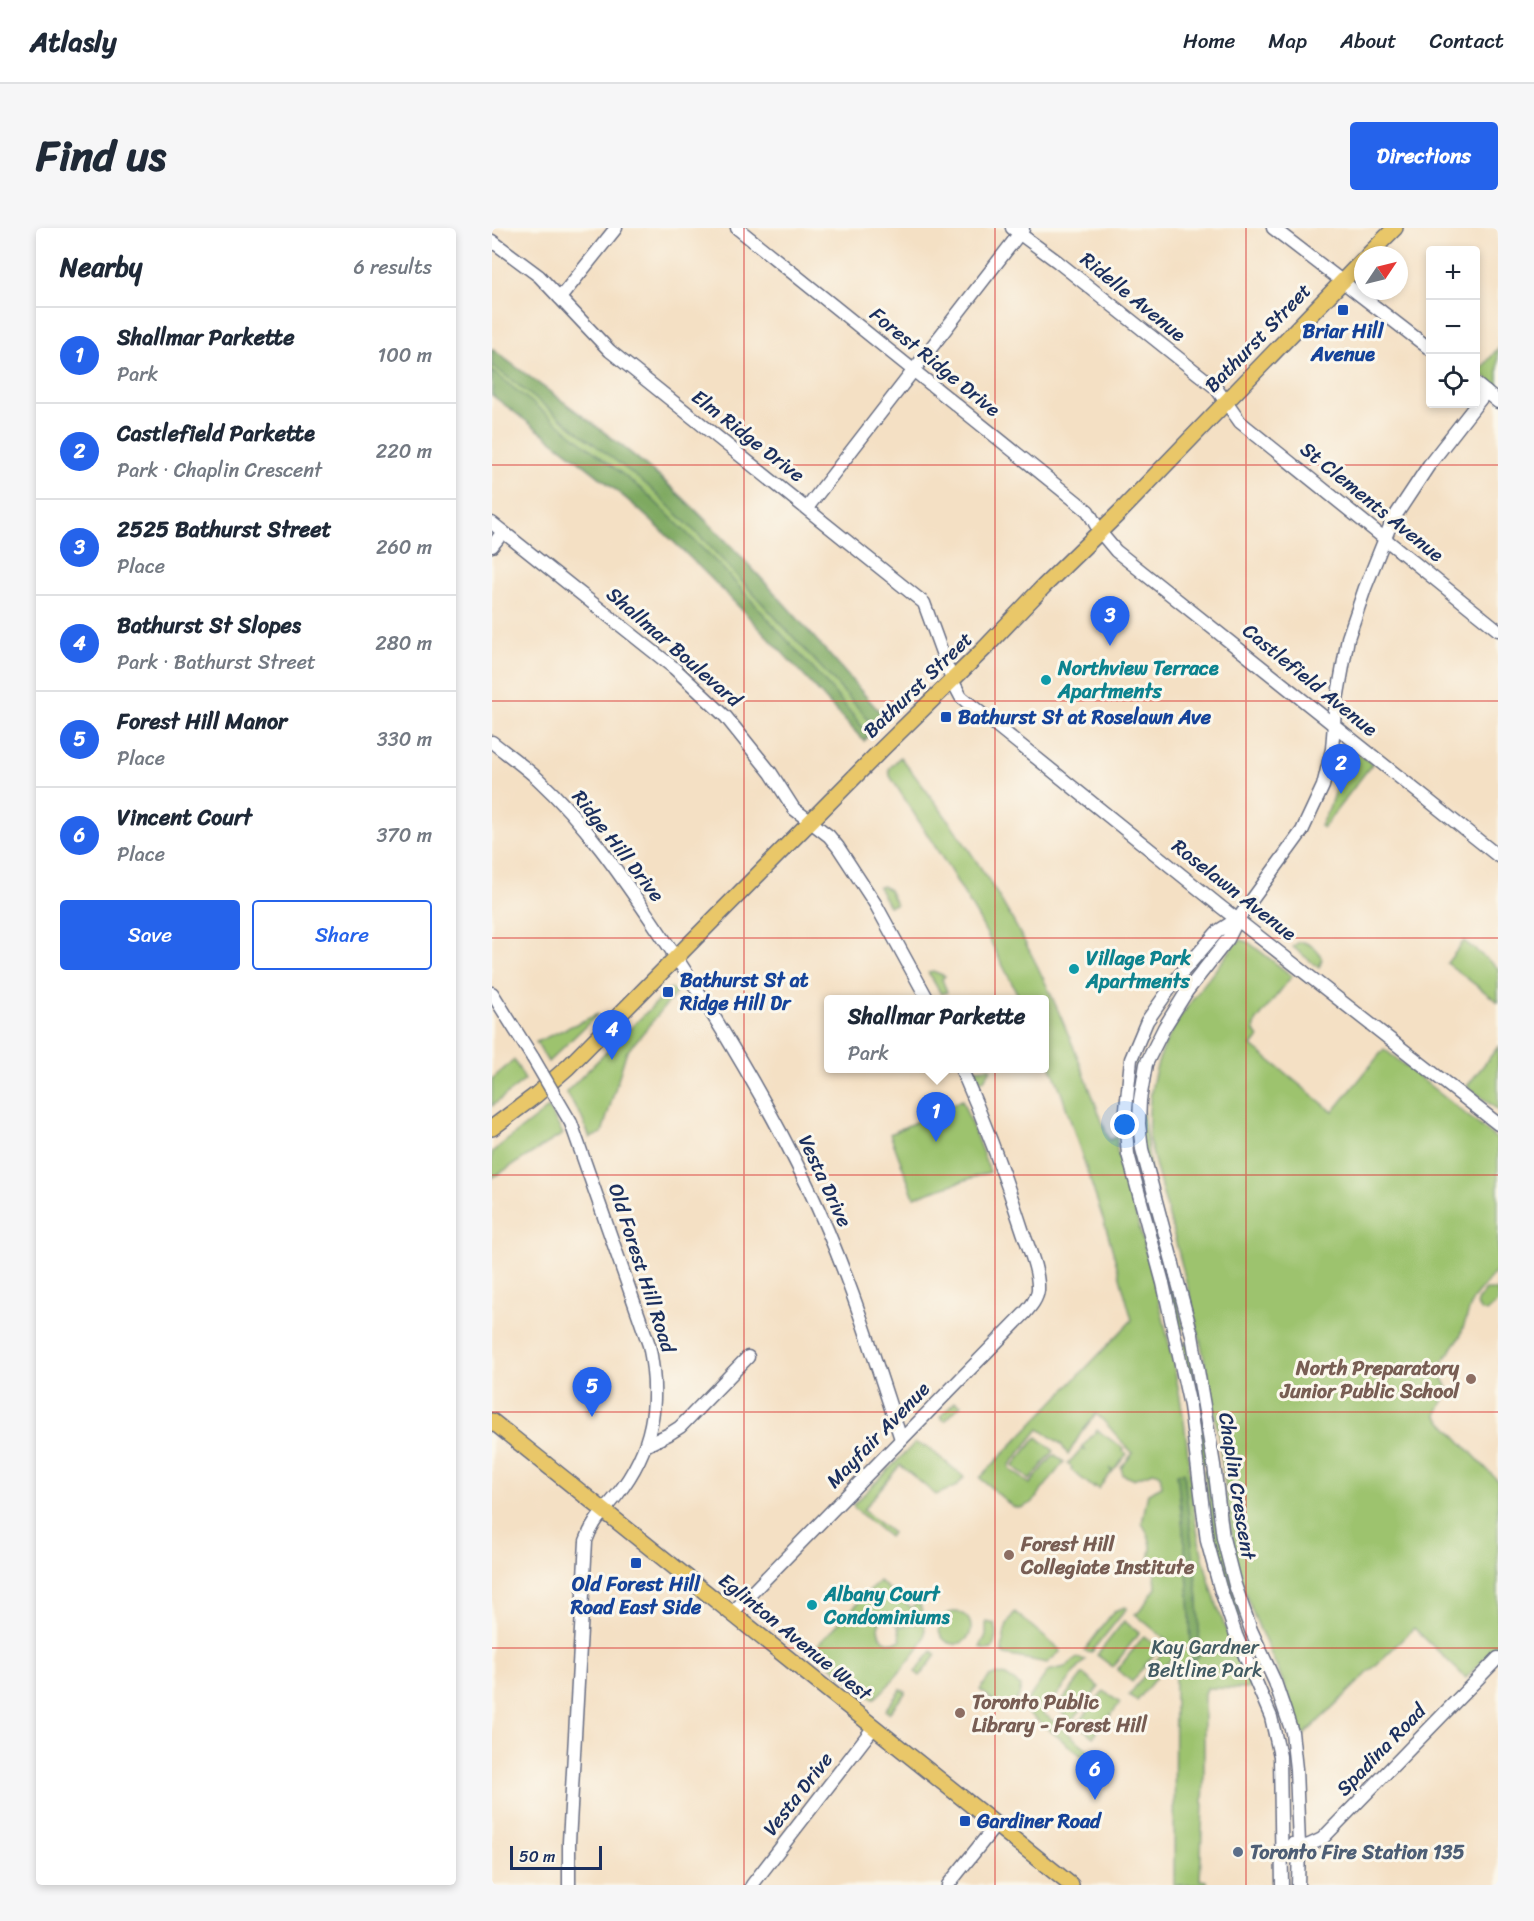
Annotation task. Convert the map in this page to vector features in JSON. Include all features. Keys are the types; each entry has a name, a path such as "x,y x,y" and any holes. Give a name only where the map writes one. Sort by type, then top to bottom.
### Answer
{"main road":[{"path":"1377,246 1395,228"},
{"name":"Bathurst Street","path":"492,1128 536,1095 568,1067 1100,532 1354,269"},
{"name":"Eglinton Avenue West","path":"492,1421 1071,1885"}],"street":[{"path":"560,298 616,228"},
{"name":"Forest Ridge Drive","path":"737,228 1088,511 1100,532"},
{"path":"1273,228 1426,345"},
{"path":"807,508 1018,230"},
{"name":"Ridelle Avenue","path":"1018,230 1216,388 1225,401"},
{"name":"Elm Ridge Drive","path":"492,241 539,276 610,351 924,603 952,680"},
{"path":"1481,388 1498,402"},
{"name":"Chaplin Crescent","path":"1298,1885 1299,1845 1292,1732 1275,1682 1241,1603 1222,1538 1214,1465 1192,1335 1142,1149 1139,1124 1140,1100 1146,1064 1164,1028 1187,991 1228,939 1238,919 1302,831 1313,810 1323,786 1332,749 1336,700 1353,621 1385,538 1392,521 1481,388"},
{"name":"St Clements Avenue","path":"1225,401 1240,422 1498,630"},
{"name":"Shallmar Boulevard","path":"492,523 656,654 702,694 745,739 771,773 794,809 829,836 838,847 880,912 926,995"},
{"path":"492,546 504,532"},
{"name":"Castlefield Avenue","path":"1100,532 1116,551 1498,856"},
{"name":"Roselawn Avenue","path":"952,680 962,697 1498,1124"},
{"name":"Ridge Hill Drive","path":"492,742 538,779 587,831 634,894 676,958"},
{"name":"Chaplin Crescent","path":"1238,919 1218,932 1178,977 1147,1021 1131,1059 1125,1119 1128,1154 1163,1283 1190,1406 1207,1541 1236,1635 1271,1717 1280,1756 1282,1885"},
{"name":"Vesta Drive","path":"676,958 736,1051 809,1188 854,1297 902,1438"},
{"name":"Old Forest Hill Road","path":"492,993 571,1123 594,1182 654,1367 654,1405 647,1445 636,1468 591,1525 586,1540 572,1783 569,1885"},
{"name":"Mayfair Avenue","path":"732,1614 1030,1307 1036,1298 1038,1290 1036,1278 1002,1167 963,1073"},
{"path":"1176,1338 1192,1335"},
{"path":"647,1445 680,1427 748,1357"},
{"name":"Spadina Road","path":"1299,1845 1310,1845 1322,1839 1498,1658"},
{"name":"Vesta Drive","path":"752,1885 874,1728"},
{"path":"948,1885 996,1825"},
{"path":"1282,1842 1299,1845"}],"green space":[{"path":"1498,348 1498,387 1480,371"},
{"path":"492,349 657,474 733,548 885,718 864,741 753,621 666,534 601,478 492,395"},
{"path":"492,349 634,456 706,521 784,604 885,718 877,727 873,727 862,712 707,543 647,485 492,365"},
{"path":"492,371 645,492 723,569 832,690 866,731 868,737 864,741 781,651 666,534 619,492 492,395"},
{"path":"1349,750 1357,752 1372,764 1323,828 1320,826 1338,782 1344,756"},
{"name":"Kay Gardner Beltline Park","path":"900,757 968,848 999,896 1039,969 1061,1017 1109,1140 1117,1137 1117,1150 1154,1282 1177,1381 1203,1560 1220,1615 1251,1686 1247,1689 1207,1688 1204,1693 1204,1780 1200,1880 1207,1881 1207,1885 1174,1885 1175,1654 1137,1701 1129,1695 1170,1643 1135,1614 1139,1612 1156,1588 1155,1573 1149,1563 1151,1546 1142,1523 1148,1493 1162,1486 1160,1474 1153,1472 1133,1479 1123,1475 1121,1468 1133,1453 1096,1414 1068,1455 1061,1444 1039,1429 1010,1465 1010,1469 1030,1484 1053,1456 1055,1455 1064,1462 1032,1503 1020,1508 1013,1507 980,1478 1132,1320 1108,1234 1059,1086 1049,1063 1049,995 1018,995 979,919 890,776 889,769"},
{"path":"883,886 889,890 896,904 889,906 878,887"},
{"path":"1241,940 1248,942 1292,976 1256,1022 1254,1030 1259,1037 1252,1046 1333,1112 1384,1049 1498,1140 1498,1269 1473,1299 1460,1337 1438,1368 1449,1390 1436,1415 1498,1481 1498,1644 1466,1678 1414,1628 1301,1738 1296,1717 1253,1614 1239,1572 1217,1427 1202,1349 1149,1140 1149,1108 1153,1080 1171,1032 1184,1011 1236,943"},
{"path":"1464,941 1498,968 1498,1002 1447,963"},
{"path":"1299,942 1310,945 1319,953 1322,960 1319,968 1293,947"},
{"path":"933,971 945,976 942,979 947,992 941,994 928,972"},
{"path":"671,988 677,992 626,1053 602,1133 590,1138 581,1116 566,1092"},
{"path":"598,1014 548,1062 536,1042"},
{"path":"1498,1047 1498,1110 1467,1086"},
{"path":"514,1060 525,1080 492,1106 492,1079"},
{"path":"1140,1062 1139,1078 1155,1211 1149,1213 1138,1175 1130,1131 1136,1063"},
{"path":"976,1073 988,1073 983,1081 978,1079"},
{"path":"962,1100 990,1172 914,1197 890,1134"},
{"path":"548,1108 563,1134 492,1178 492,1152"},
{"path":"1156,1217 1183,1329 1179,1327 1151,1218"},
{"path":"1486,1290 1496,1290 1498,1293 1497,1303 1487,1312 1479,1309 1477,1301"},
{"path":"1185,1343 1189,1345 1210,1463 1203,1464 1183,1345"},
{"path":"955,1402 961,1405 945,1421 940,1417"},
{"path":"1097,1430 1124,1449 1123,1451 1127,1454 1113,1471 1109,1468 1112,1472 1098,1489 1071,1470 1068,1464 1082,1448 1086,1451 1083,1446"},
{"path":"1037,1437 1054,1451 1030,1480 1013,1466"},
{"path":"915,1443 927,1447 964,1477 957,1486 936,1495 900,1465 863,1510 892,1533 889,1537 853,1505"},
{"path":"1211,1469 1241,1617 1238,1619 1217,1560 1204,1470"},
{"path":"1184,1472 1198,1599 1200,1655 1191,1662 1185,1545 1177,1474"},
{"path":"879,1581 912,1608 917,1602 924,1619 897,1625 888,1616 879,1624 878,1629 883,1639 894,1642 901,1640 898,1627 924,1622 925,1634 923,1641 907,1663 884,1690 873,1699 812,1651"},
{"path":"1127,1608 1091,1653 1084,1651 1114,1611"},
{"path":"955,1612 966,1617 971,1628 966,1639 955,1644 944,1639 939,1628 944,1617"},
{"path":"1015,1612 1061,1651 1047,1663 1005,1655 1002,1651 1005,1630"},
{"path":"1124,1621 1139,1633 1113,1667 1097,1655"},
{"path":"986,1622 995,1624 997,1633 992,1649 986,1650 980,1647 986,1635"},
{"path":"1144,1636 1159,1648 1132,1682 1117,1670"},
{"path":"932,1651 936,1655 920,1676 915,1672"},
{"path":"1077,1658 1085,1660 1043,1713 1091,1752 1088,1761 1022,1708 1048,1671 1065,1667"},
{"path":"997,1674 1006,1676 1021,1686 1019,1696 1008,1712 980,1690 989,1677"},
{"path":"1083,1674 1099,1687 1072,1721 1056,1708"},
{"path":"901,1689 906,1692 889,1713 885,1710"},
{"path":"1104,1691 1120,1703 1093,1737 1077,1724"}],"place":[{"name":"Briar Hill Avenue","path":"1343,310"},
{"name":"2525 Bathurst Street","path":"1110,646"},
{"name":"Northview Terrace Apartments","path":"1046,680"},
{"name":"Bathurst St at Roselawn Ave","path":"946,717"},
{"name":"Castlefield Parkette","path":"1341,794"},
{"name":"Village Park Apartments","path":"1074,969"},
{"name":"Bathurst St at Ridge Hill Dr","path":"668,992"},
{"name":"Bathurst St Slopes","path":"612,1060"},
{"name":"Shallmar Parkette","path":"936,1142"},
{"name":"North Preparatory Junior Public School","path":"1471,1379"},
{"name":"Forest Hill Manor","path":"592,1417"},
{"name":"Forest Hill Collegiate Institute","path":"1009,1555"},
{"name":"Old Forest Hill Road East Side","path":"636,1563"},
{"name":"Albany Court Condominiums","path":"812,1605"},
{"name":"Toronto Public Library - Forest Hill","path":"960,1713"},
{"name":"Vincent Court","path":"1095,1800"},
{"name":"Gardiner Road","path":"965,1821"},
{"name":"Toronto Fire Station 135","path":"1238,1852"}]}
